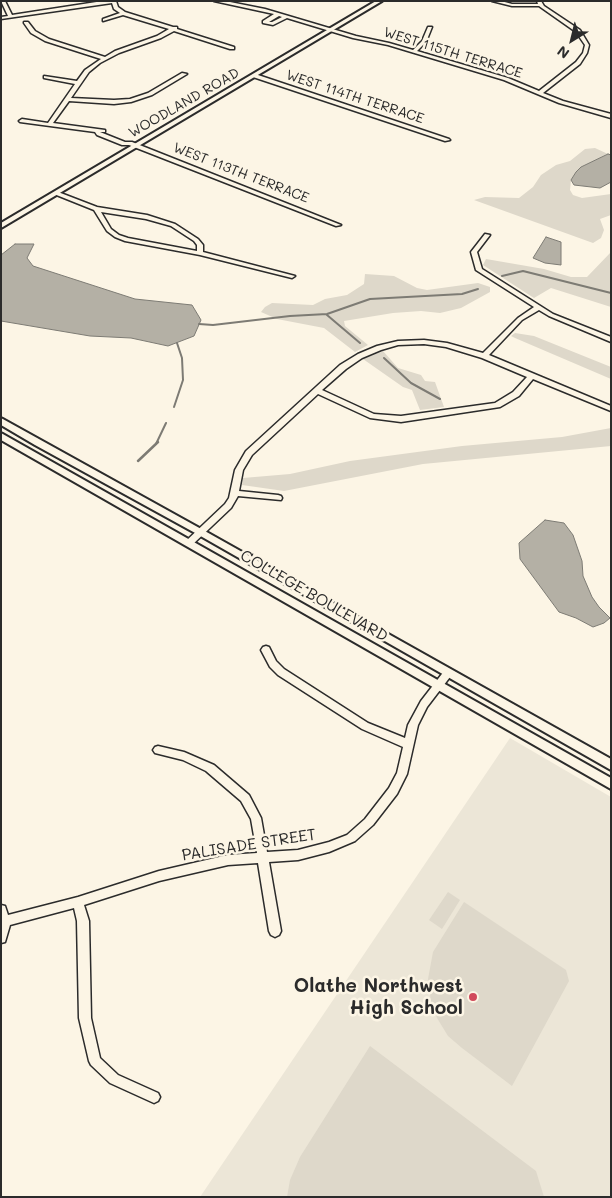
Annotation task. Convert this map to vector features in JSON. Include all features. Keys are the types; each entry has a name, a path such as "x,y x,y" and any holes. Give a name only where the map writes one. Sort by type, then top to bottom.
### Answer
{"main road":[{"name":"WOODLAND ROAD","path":"1,226 132,145 255,76 380,1"},
{"name":"COLLEGE BOULEVARD","path":"1,421 611,765"},
{"name":"COLLEGE BOULEVARD","path":"1,436 611,784"}],"street":[{"path":"3,1 10,16"},
{"path":"1,18 83,3 114,1 116,8 123,13 175,28 232,48"},
{"path":"494,1 512,5 540,3 578,31 587,45 582,58 539,93"},
{"name":"WEST 115TH TERRACE","path":"215,3 287,16 332,30 414,51 506,79 561,102 611,116"},
{"path":"105,20 123,13"},
{"path":"278,14 265,22 273,24 287,16"},
{"path":"26,23 33,32 47,40 104,58"},
{"path":"50,124 90,68 104,58 124,49 151,41 175,28"},
{"path":"414,51 424,42 430,28"},
{"path":"69,99 114,102 131,100 150,94 184,74"},
{"name":"WEST 114TH TERRACE","path":"255,76 447,140"},
{"path":"46,77 79,83"},
{"path":"22,121 97,132"},
{"name":"WEST 113TH TERRACE","path":"97,132 338,225"},
{"path":"56,193 96,209 147,217 173,225 196,240 200,245 200,253"},
{"path":"96,209 109,230 121,238 200,253 292,276"},
{"path":"487,235 474,252 479,270 538,308 611,340"},
{"path":"484,356 507,331 538,308"},
{"path":"189,542 228,506 233,499 239,470 249,453 343,367 360,356 379,348 424,342 466,349 611,409"},
{"path":"317,391 373,416 401,419 497,405 516,394 532,376"},
{"path":"234,492 278,498"},
{"path":"266,650 273,664 281,672 365,726 408,744"},
{"name":"PALISADE STREET","path":"3,915 78,902 159,876 228,860 298,854 329,847 351,838 370,822 393,791 402,774 413,725 424,704 448,673"},
{"path":"158,750 184,756 210,768 245,798 256,818 275,930"},
{"path":"78,902 83,921 85,1018 95,1062 114,1079 154,1097"},
{"path":"1,938 3,915"}],"shaded area":[{"path":"595,148 608,154 581,167 571,180 570,190 573,195 582,198 611,194 611,215 600,219 604,230 601,238 593,243 474,200 485,197 519,198 533,187 541,175 556,165 570,161 585,149"},
{"path":"608,154 611,155 611,182 600,188 574,185 571,180 581,167"},
{"path":"546,237 561,242 561,265 545,263 533,258"},
{"path":"15,244 34,244 27,258 33,266 135,299 192,305 201,320 194,336 168,346 131,338 90,336 1,321 1,255"},
{"path":"611,252 611,307 551,288 534,298 483,265 486,259 544,269 571,277 587,277"},
{"path":"365,274 394,276 417,288 427,290 478,283 490,287 490,292 461,308 440,313 421,311 393,313 344,321 345,326 368,345 355,352 324,328 277,319 261,312 272,303 313,305 325,299 347,295 364,284"},
{"path":"515,333 534,336 611,367 611,379 511,336"},
{"path":"383,351 398,368 421,375 425,381 435,382 444,407 420,410 412,390 403,387 363,359"},
{"path":"611,428 611,446 423,464 284,491 242,485 243,478 290,474 350,461 462,446 562,437"},
{"path":"545,520 564,523 573,535 582,561 583,576 592,597 610,618 604,623 593,627 559,612 520,559 519,543"},
{"name":"Olathe Northwest High School","path":"510,738 611,797 611,1197 200,1197"},
{"path":"448,892 460,900 442,929 429,920"},
{"path":"464,902 566,970 569,981 512,1086 448,1036 437,1018 431,1002 428,979 433,952"},
{"path":"370,1046 536,1171 544,1197 287,1197 290,1180 300,1157"}],"waterway":[{"path":"502,276 523,271 611,293"},
{"path":"199,324 213,325 290,316 327,314 370,299 462,294 478,289"},
{"path":"327,315 360,343"},
{"path":"174,407 183,380 182,358 177,343"},
{"path":"384,358 411,383 440,399"},
{"path":"156,444 166,423"},
{"path":"138,461 156,444"}],"place":[{"name":"Olathe Northwest High School","path":"473,997"}]}
